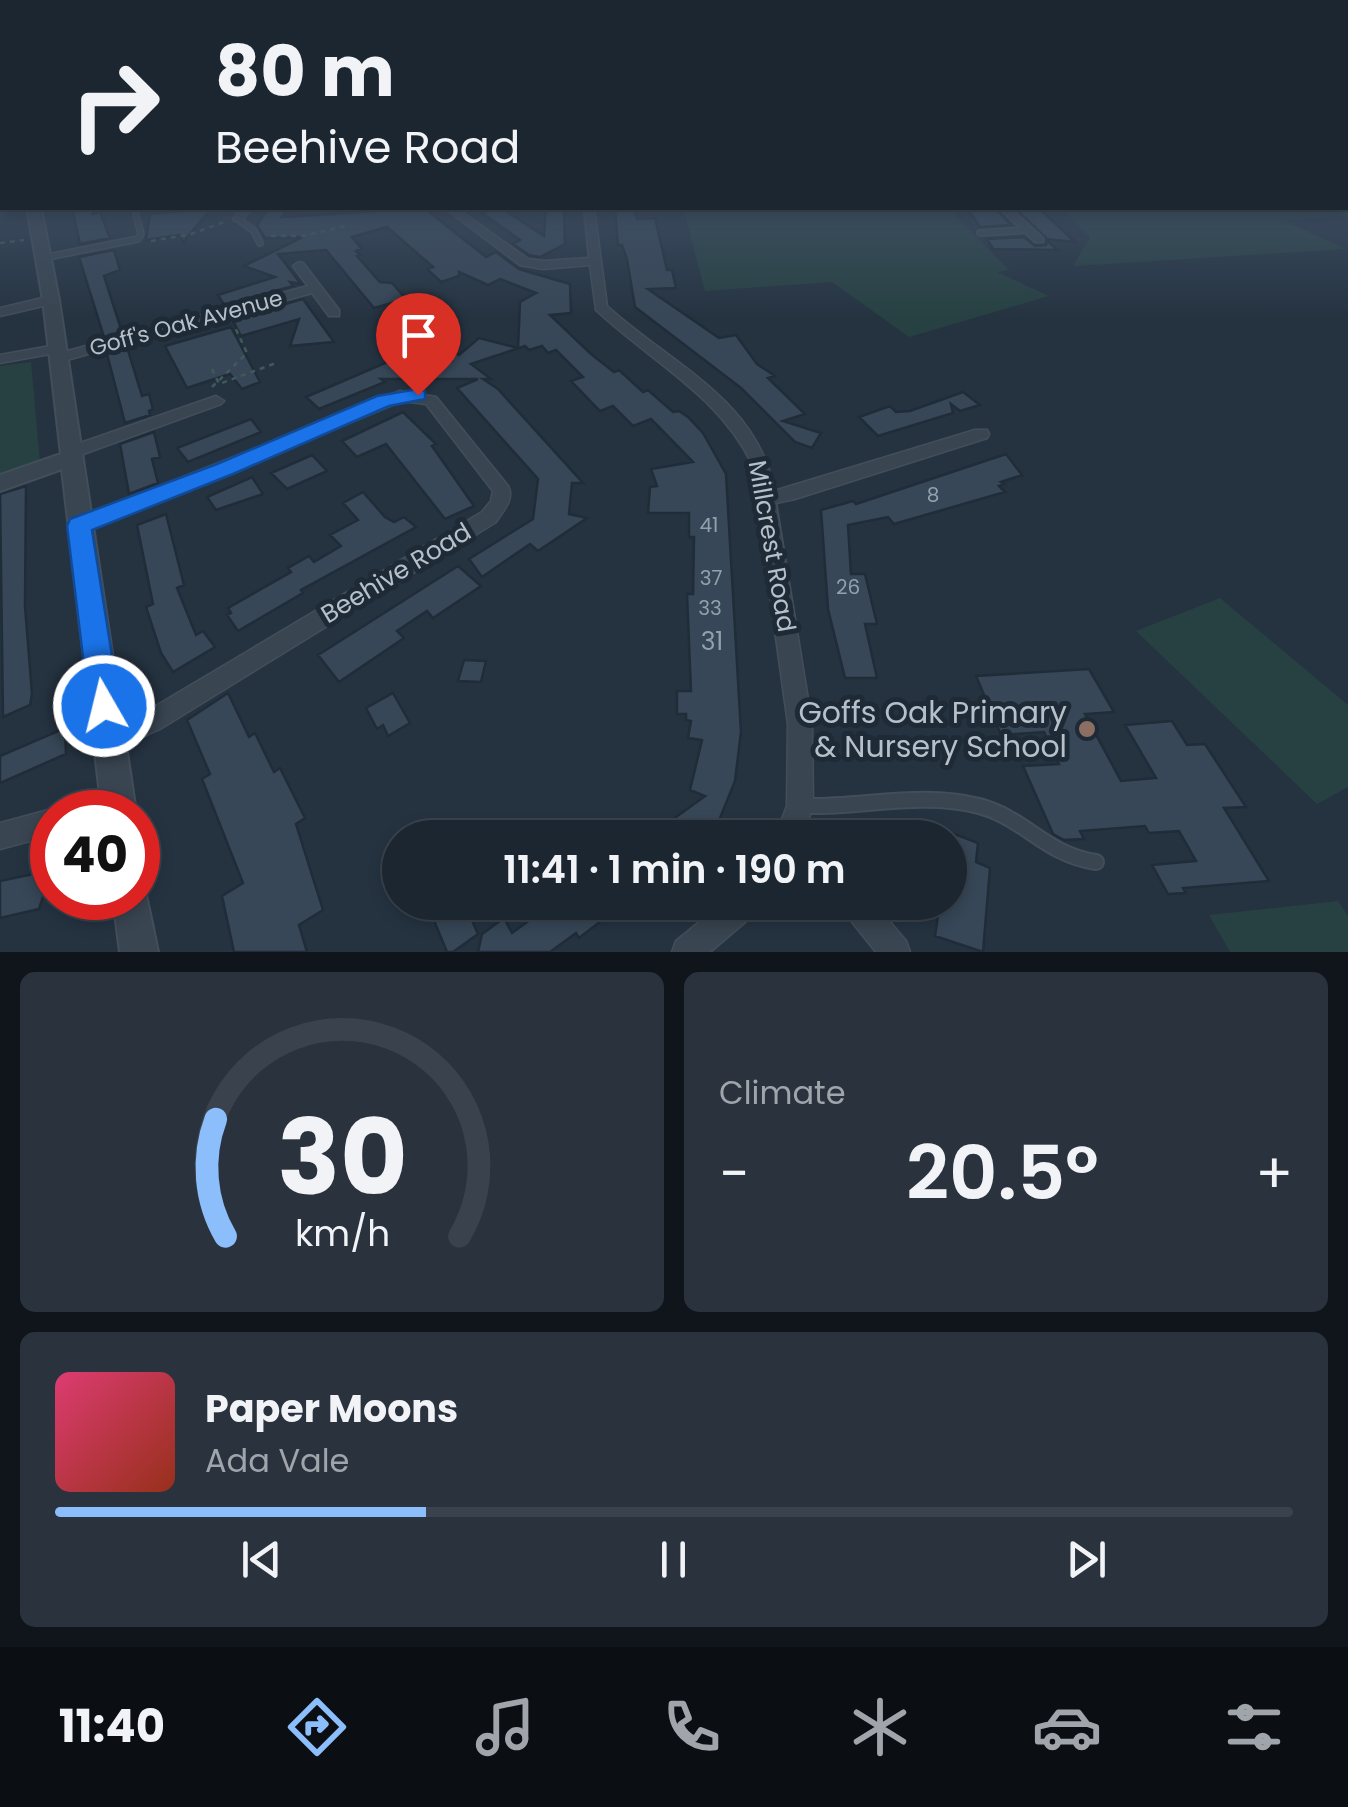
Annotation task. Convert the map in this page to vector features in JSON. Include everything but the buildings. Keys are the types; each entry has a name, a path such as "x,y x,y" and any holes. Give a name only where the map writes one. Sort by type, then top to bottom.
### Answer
{"street":[{"path":"37,228 50,300 116,790"},
{"path":"478,228 524,262 543,265 594,261"},
{"name":"Millcrest Road","path":"591,228 601,307 736,420 754,446 768,498 800,724 800,806 795,820"},
{"path":"1028,230 1039,240"},
{"name":"Goff's Oak Avenue","path":"299,266 334,314"},
{"name":"Goff's Oak Avenue","path":"0,360 57,353 315,288"},
{"path":"0,312 50,300"},
{"path":"0,484 213,391"},
{"name":"Beehive Road","path":"79,526 400,396 431,400 502,490 500,502 489,517 152,721 109,742"},
{"path":"768,498 789,495 981,434"},
{"path":"0,836 30,828"},
{"path":"134,920 139,952"},
{"path":"687,952 725,920"},
{"path":"869,920 895,952"}],"lane":[{"path":"43,258 138,240 140,228"},
{"path":"252,228 258,240"},
{"path":"980,233 1028,230"},
{"path":"800,806 832,809 951,802 980,805 1024,828 1057,856 1096,862"}],"path":[{"path":"138,243 208,228"},
{"path":"258,240 335,228"},
{"path":"0,243 38,239"},
{"path":"213,391 247,353 227,312"},
{"path":"213,391 276,363"},
{"path":"212,369 213,391"}],"green space":[{"path":"688,228 968,228 1009,270 997,272 1049,296 909,337 832,282 705,291"},
{"path":"1081,228 1301,228 1346,249 1073,266 1090,237"},
{"path":"31,362 40,463 0,477 0,366"},
{"path":"1220,598 1348,705 1348,787 1317,804 1136,631"},
{"path":"1338,901 1348,916 1348,952 1230,952 1209,915"}],"place":[{"name":"Goffs Oak Primary & Nursery School","path":"1087,729"}],"route":[{"path":"104,706 79,526 225,469 384,400 418,395"}]}
